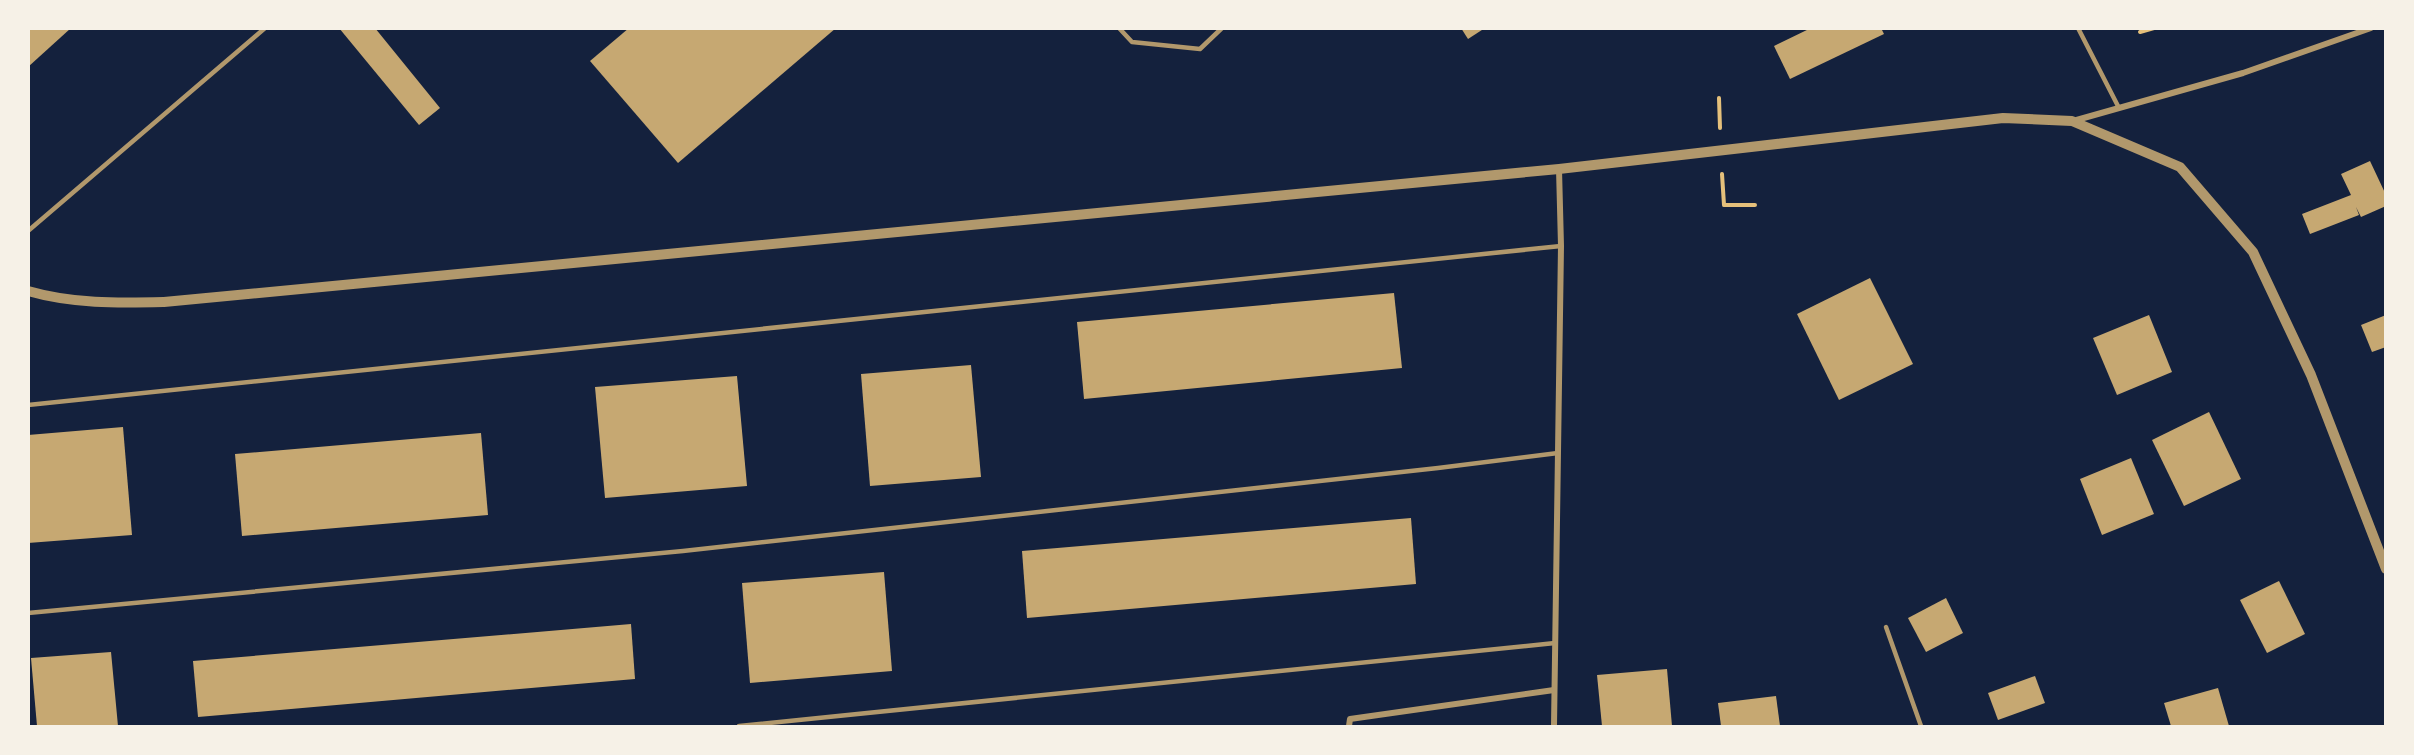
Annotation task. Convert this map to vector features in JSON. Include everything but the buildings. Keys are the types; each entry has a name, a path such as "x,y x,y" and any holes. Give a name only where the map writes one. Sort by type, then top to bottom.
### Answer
{"street":[{"path":"28,291 54,298 90,303 164,302 1558,169 2003,118 2073,121 2242,73 2371,28"},
{"path":"2073,121 2180,167 2253,252 2311,375 2385,569"},
{"path":"1554,726 1561,246 1558,169"},
{"path":"1349,726 1350,719 1554,690"}],"lane":[{"path":"28,231 265,28"},
{"path":"1119,28 1132,42 1200,49 1222,28"},
{"path":"2078,28 2119,108"},
{"path":"28,405 1561,246"},
{"path":"28,613 682,551 1414,471 1558,453"},
{"path":"1886,627 1921,726"},
{"path":"739,726 1555,643"}],"path":[{"path":"2140,32 2154,28"}]}
